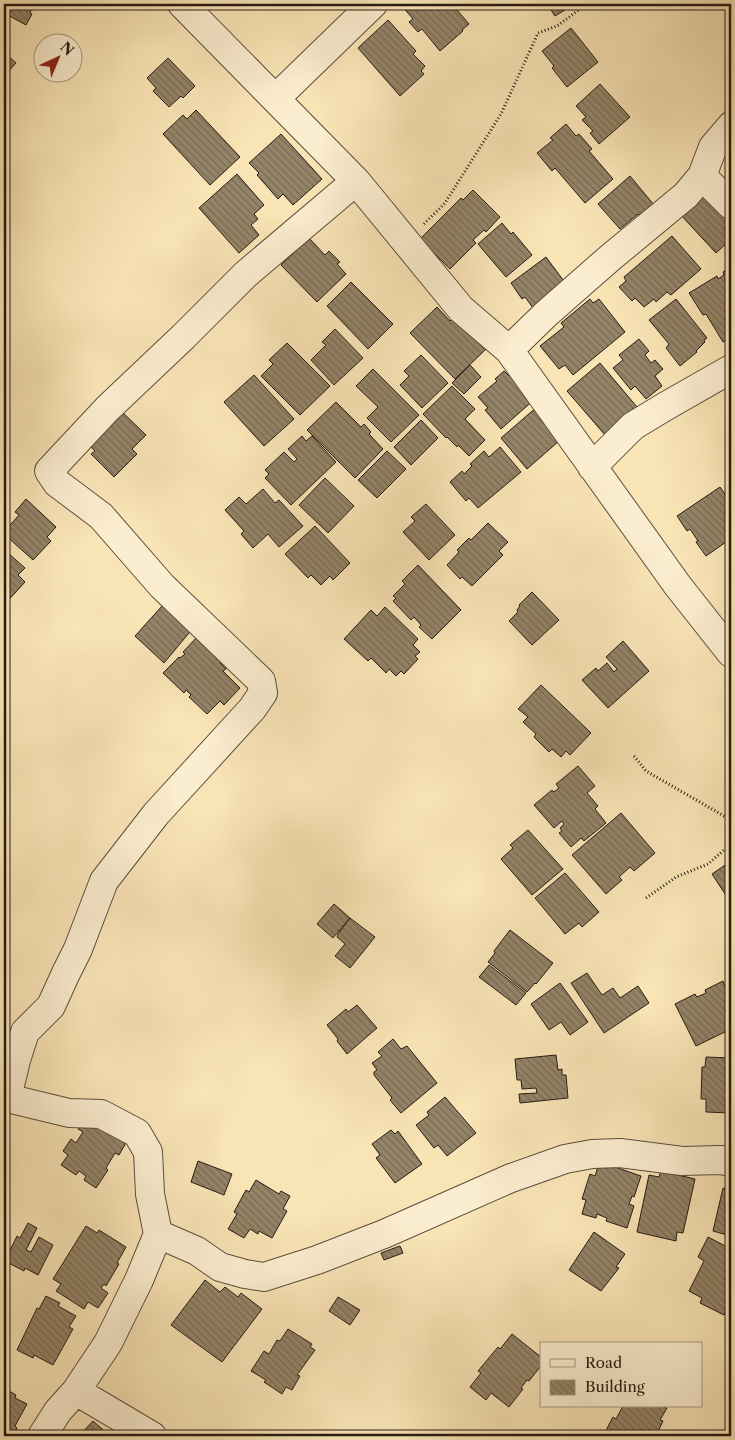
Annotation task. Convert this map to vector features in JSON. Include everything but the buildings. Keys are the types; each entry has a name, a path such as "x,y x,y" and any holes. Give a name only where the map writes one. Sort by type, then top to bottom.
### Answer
{"street":[{"path":"182,4 356,181 461,309 509,350 678,586 731,653"},
{"path":"276,98 373,4"},
{"path":"509,350 546,314 611,257 686,195 702,176 713,147 731,126"},
{"path":"702,176 731,205"},
{"path":"42,1436 58,1412 76,1391 108,1343 140,1280 158,1234 150,1194 148,1152 137,1133 101,1114 69,1113 6,1099 16,1060 25,1032 51,1006 78,949 104,881 156,814 252,709 263,693 261,681 162,586 101,516 56,483 49,471 95,421 246,274 356,181"},
{"path":"592,467 633,426 731,369"},
{"path":"158,1234 197,1251 220,1267 264,1277 317,1260 375,1238 511,1178 564,1159 592,1154 620,1153 682,1161 721,1160 731,1162"},
{"path":"76,1391 152,1436"}],"path":[{"path":"405,241 444,204 501,114 538,33 556,26 587,4"},
{"path":"634,756 646,771 731,820"},
{"path":"646,898 676,877 708,864 731,844"}]}
